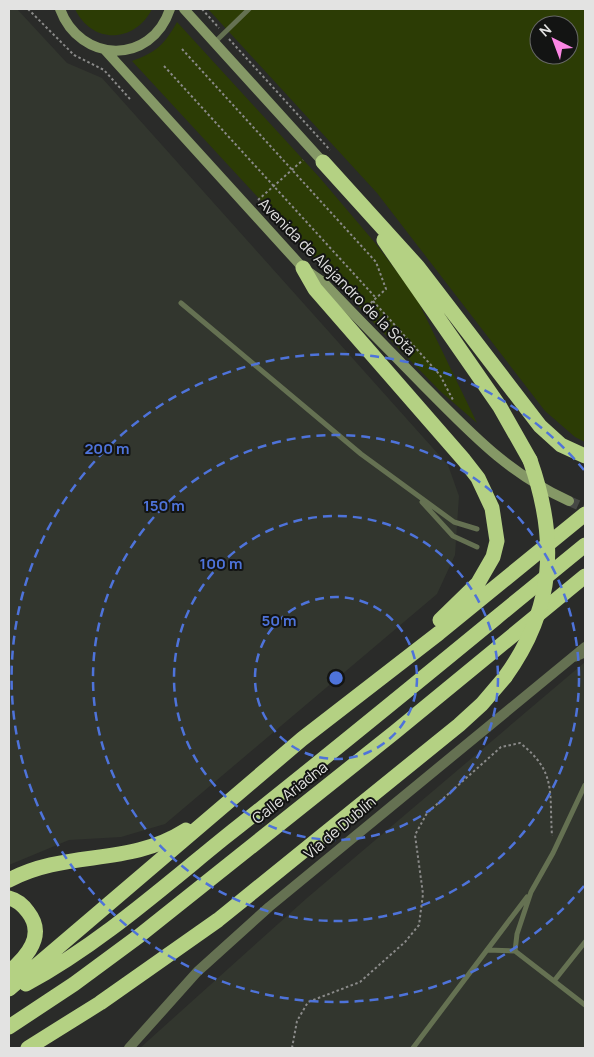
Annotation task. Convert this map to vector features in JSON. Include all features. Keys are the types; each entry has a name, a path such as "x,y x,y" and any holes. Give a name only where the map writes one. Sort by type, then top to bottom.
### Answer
{"highway":[{"path":"323,162 418,267 540,426 561,445 585,456"},
{"path":"28,1048 100,1003 218,920 459,725 482,704 505,677 517,660 534,623 547,571 548,535 546,518 530,460 500,407 464,353 384,241 323,162"},
{"path":"303,268 315,289 478,478 489,500 496,525 497,542 493,557 478,583 444,617 389,663 347,703"},
{"path":"9,989 109,906 219,808 347,703 439,633 585,514"},
{"name":"Calle Ariadna","path":"9,993 69,958 130,913 307,773 585,545"},
{"name":"Calle Ariadna","path":"9,1027 74,984 139,936 395,732 585,576"},
{"path":"9,880 60,861 119,856 155,847 219,808"},
{"path":"9,898 24,907 32,917 36,931 31,948 9,972"}],"main road":[{"path":"60,9 65,21 82,40 105,50 126,50 146,41 162,26 170,9"},
{"path":"184,9 323,162"},
{"name":"Avenida de Alejandro de la Sota","path":"105,50 303,268 323,282 496,456 519,474 569,501"}],"street":[{"path":"54,9 65,21"},
{"name":"Vía de Dublín","path":"130,1048 197,972 269,907 585,647"}],"lane":[{"path":"215,42 249,9"},
{"path":"181,303 361,454 454,522 477,529"},
{"path":"415,494 453,536 477,547"},
{"path":"568,661 585,655"},
{"path":"414,1048 531,892 553,853 585,785"},
{"path":"515,950 517,934 531,892"},
{"path":"554,981 585,942"},
{"path":"487,950 515,950 585,1006"}],"path":[{"path":"28,9 74,55 104,70 130,99"},
{"path":"202,9 214,22"},
{"path":"182,50 376,262 386,288 362,311"},
{"path":"164,66 376,298"},
{"path":"258,200 303,160"},
{"path":"373,301 440,375 455,404"},
{"path":"292,1048 297,1021 308,1002 360,982 405,942 419,925 423,894 414,835 427,813 501,747 520,743 537,756 548,774 553,853"}],"shaded area":[{"path":"9,9 17,9 67,63 102,78 448,465 459,496 455,555 437,594 165,824 121,837 69,840 9,865"},
{"path":"585,662 585,1048 140,1048 307,898"}],"green space":[{"path":"75,9 152,9 145,20 135,28 125,33 114,35 102,34 92,29 82,21"},
{"path":"208,9 585,9 585,442 575,437 545,411 377,193"},
{"path":"177,22 320,178 376,244 416,297 477,423 440,391 375,324 132,61 159,47"}],"tunnel":[{"path":"569,501 585,508"}]}
